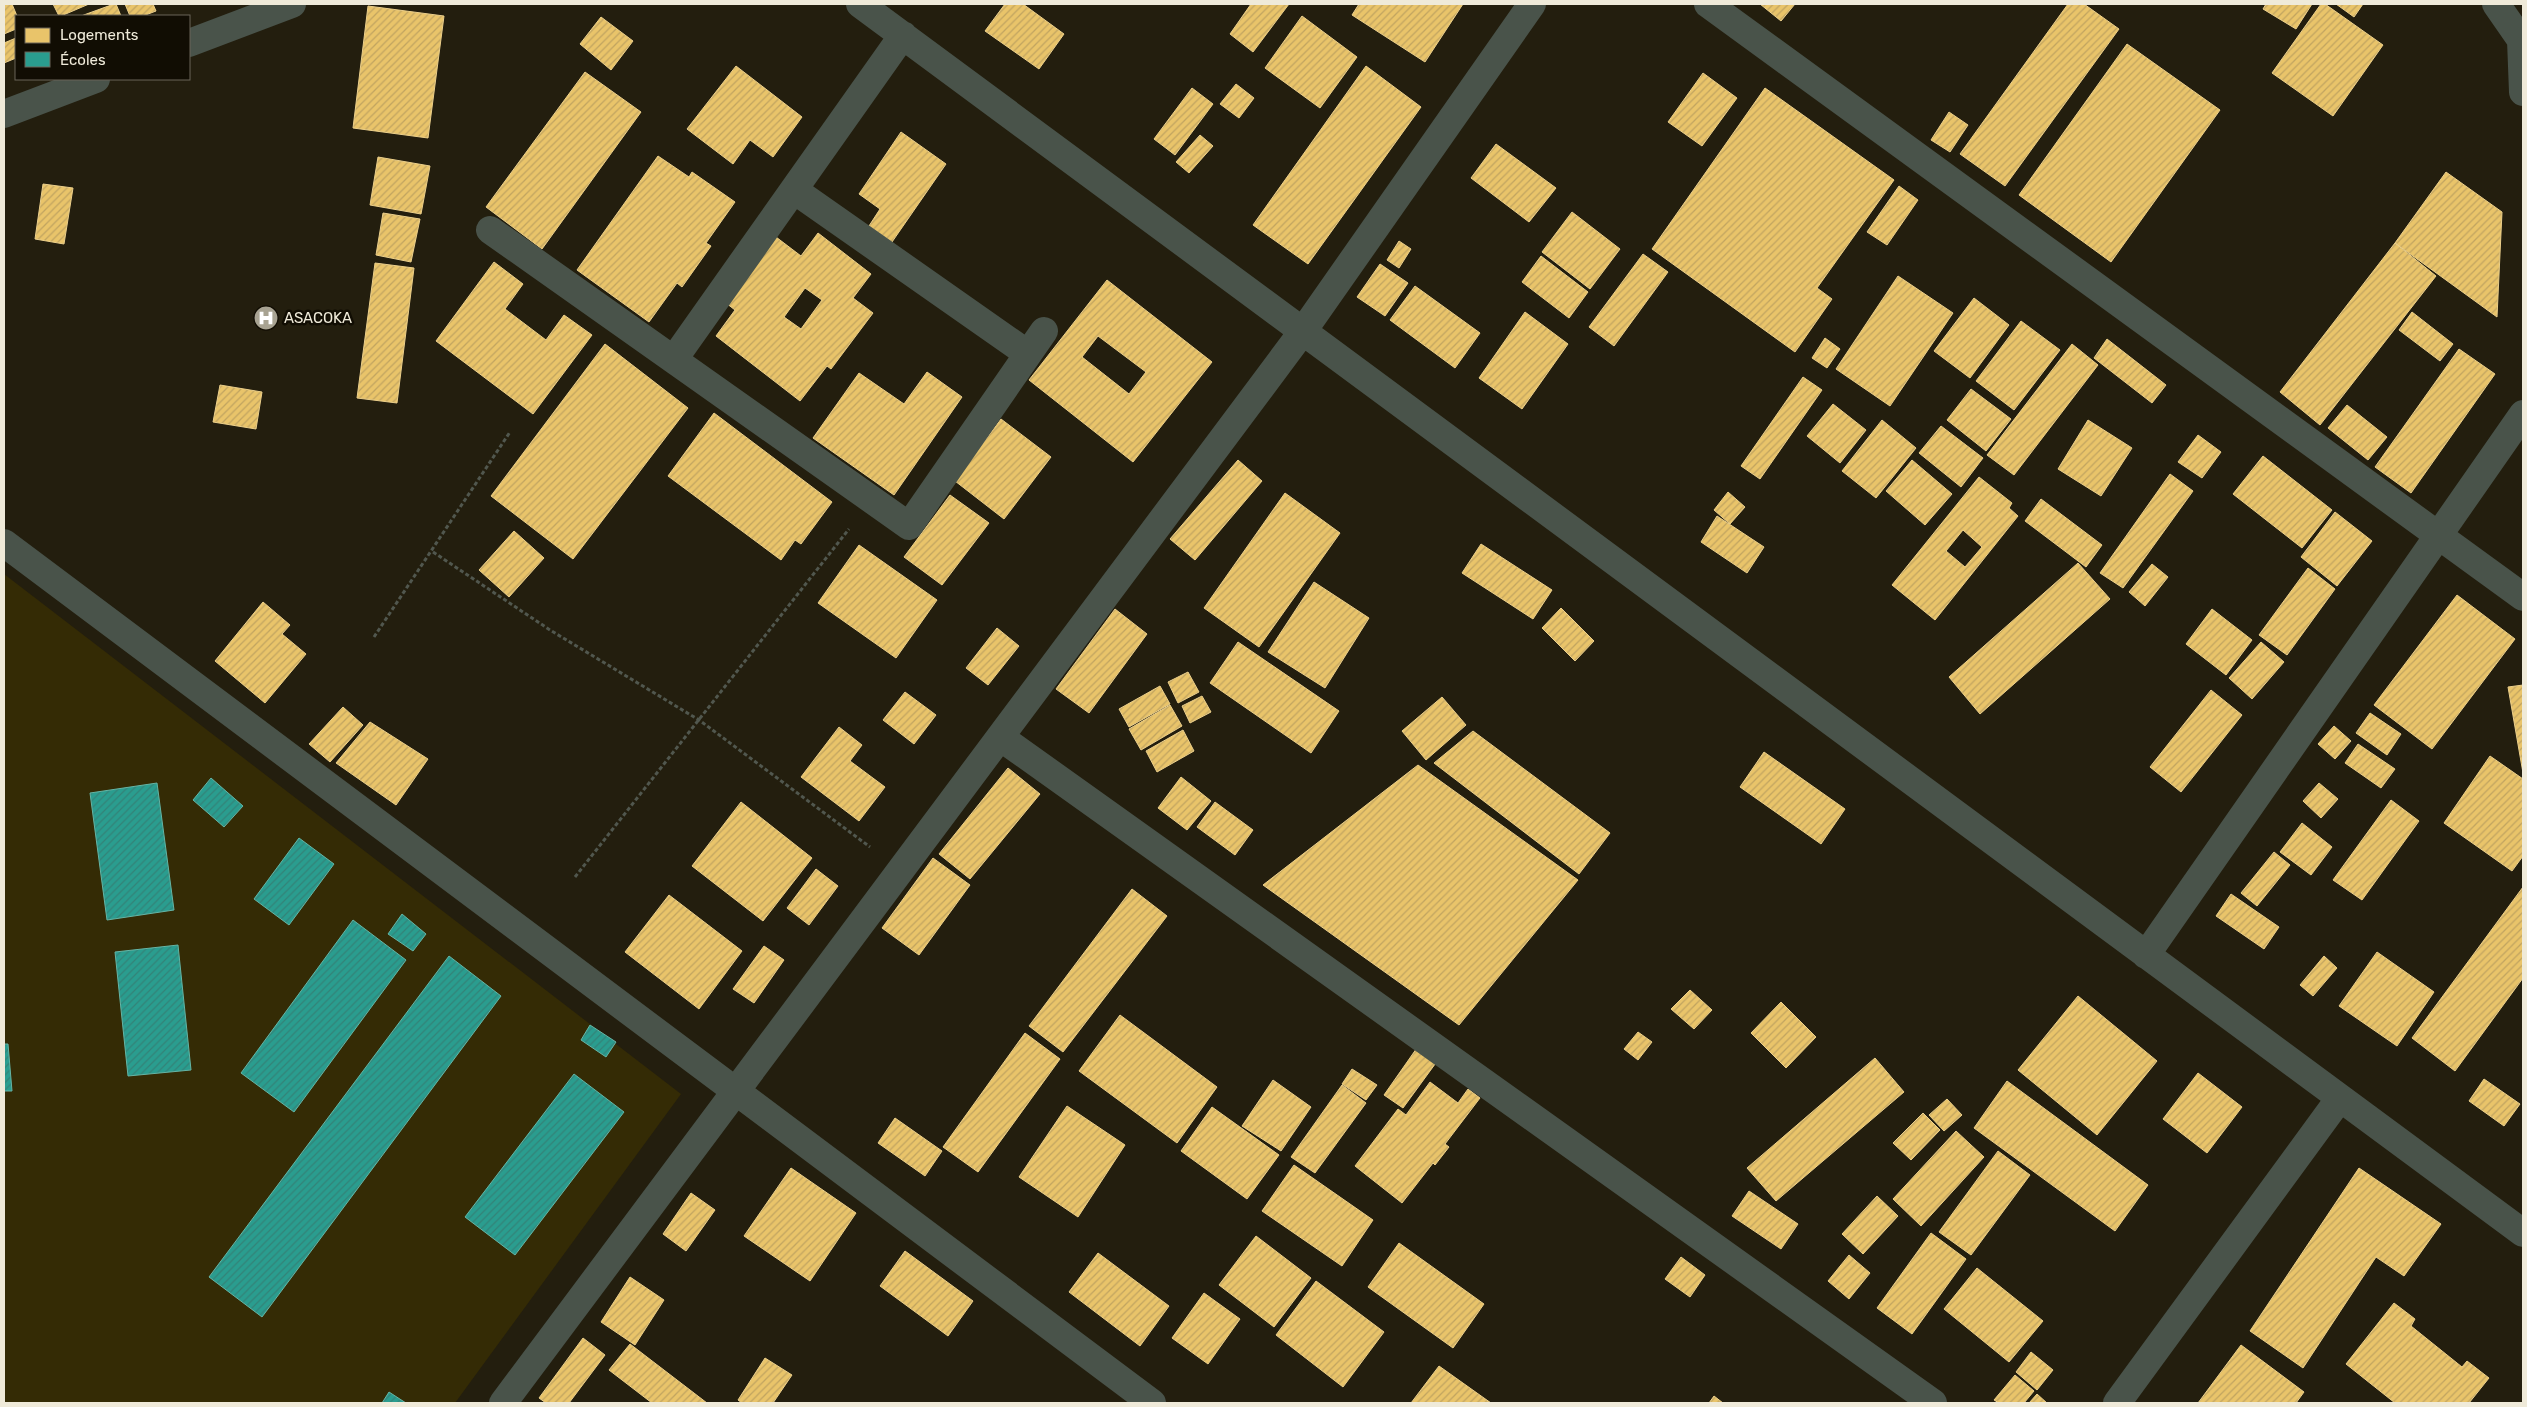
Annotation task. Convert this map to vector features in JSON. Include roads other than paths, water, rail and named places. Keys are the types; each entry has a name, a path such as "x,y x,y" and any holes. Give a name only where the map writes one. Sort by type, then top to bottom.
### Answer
{"street":[{"path":"190,43 292,4"},
{"path":"860,4 2523,1234"},
{"path":"503,1403 1303,331 1532,4"},
{"path":"1708,4 2523,597"},
{"path":"2496,4 2521,40 2523,92"},
{"path":"674,359 903,35"},
{"path":"4,114 93,80"},
{"path":"794,190 1028,354"},
{"path":"490,230 909,526 1044,331"},
{"path":"2146,955 2523,414"},
{"path":"4,543 1152,1403"},
{"path":"1000,737 1933,1403"},
{"path":"2117,1403 2340,1098"}],"place":[{"name":"ASACOKA","path":"266,318"}]}
